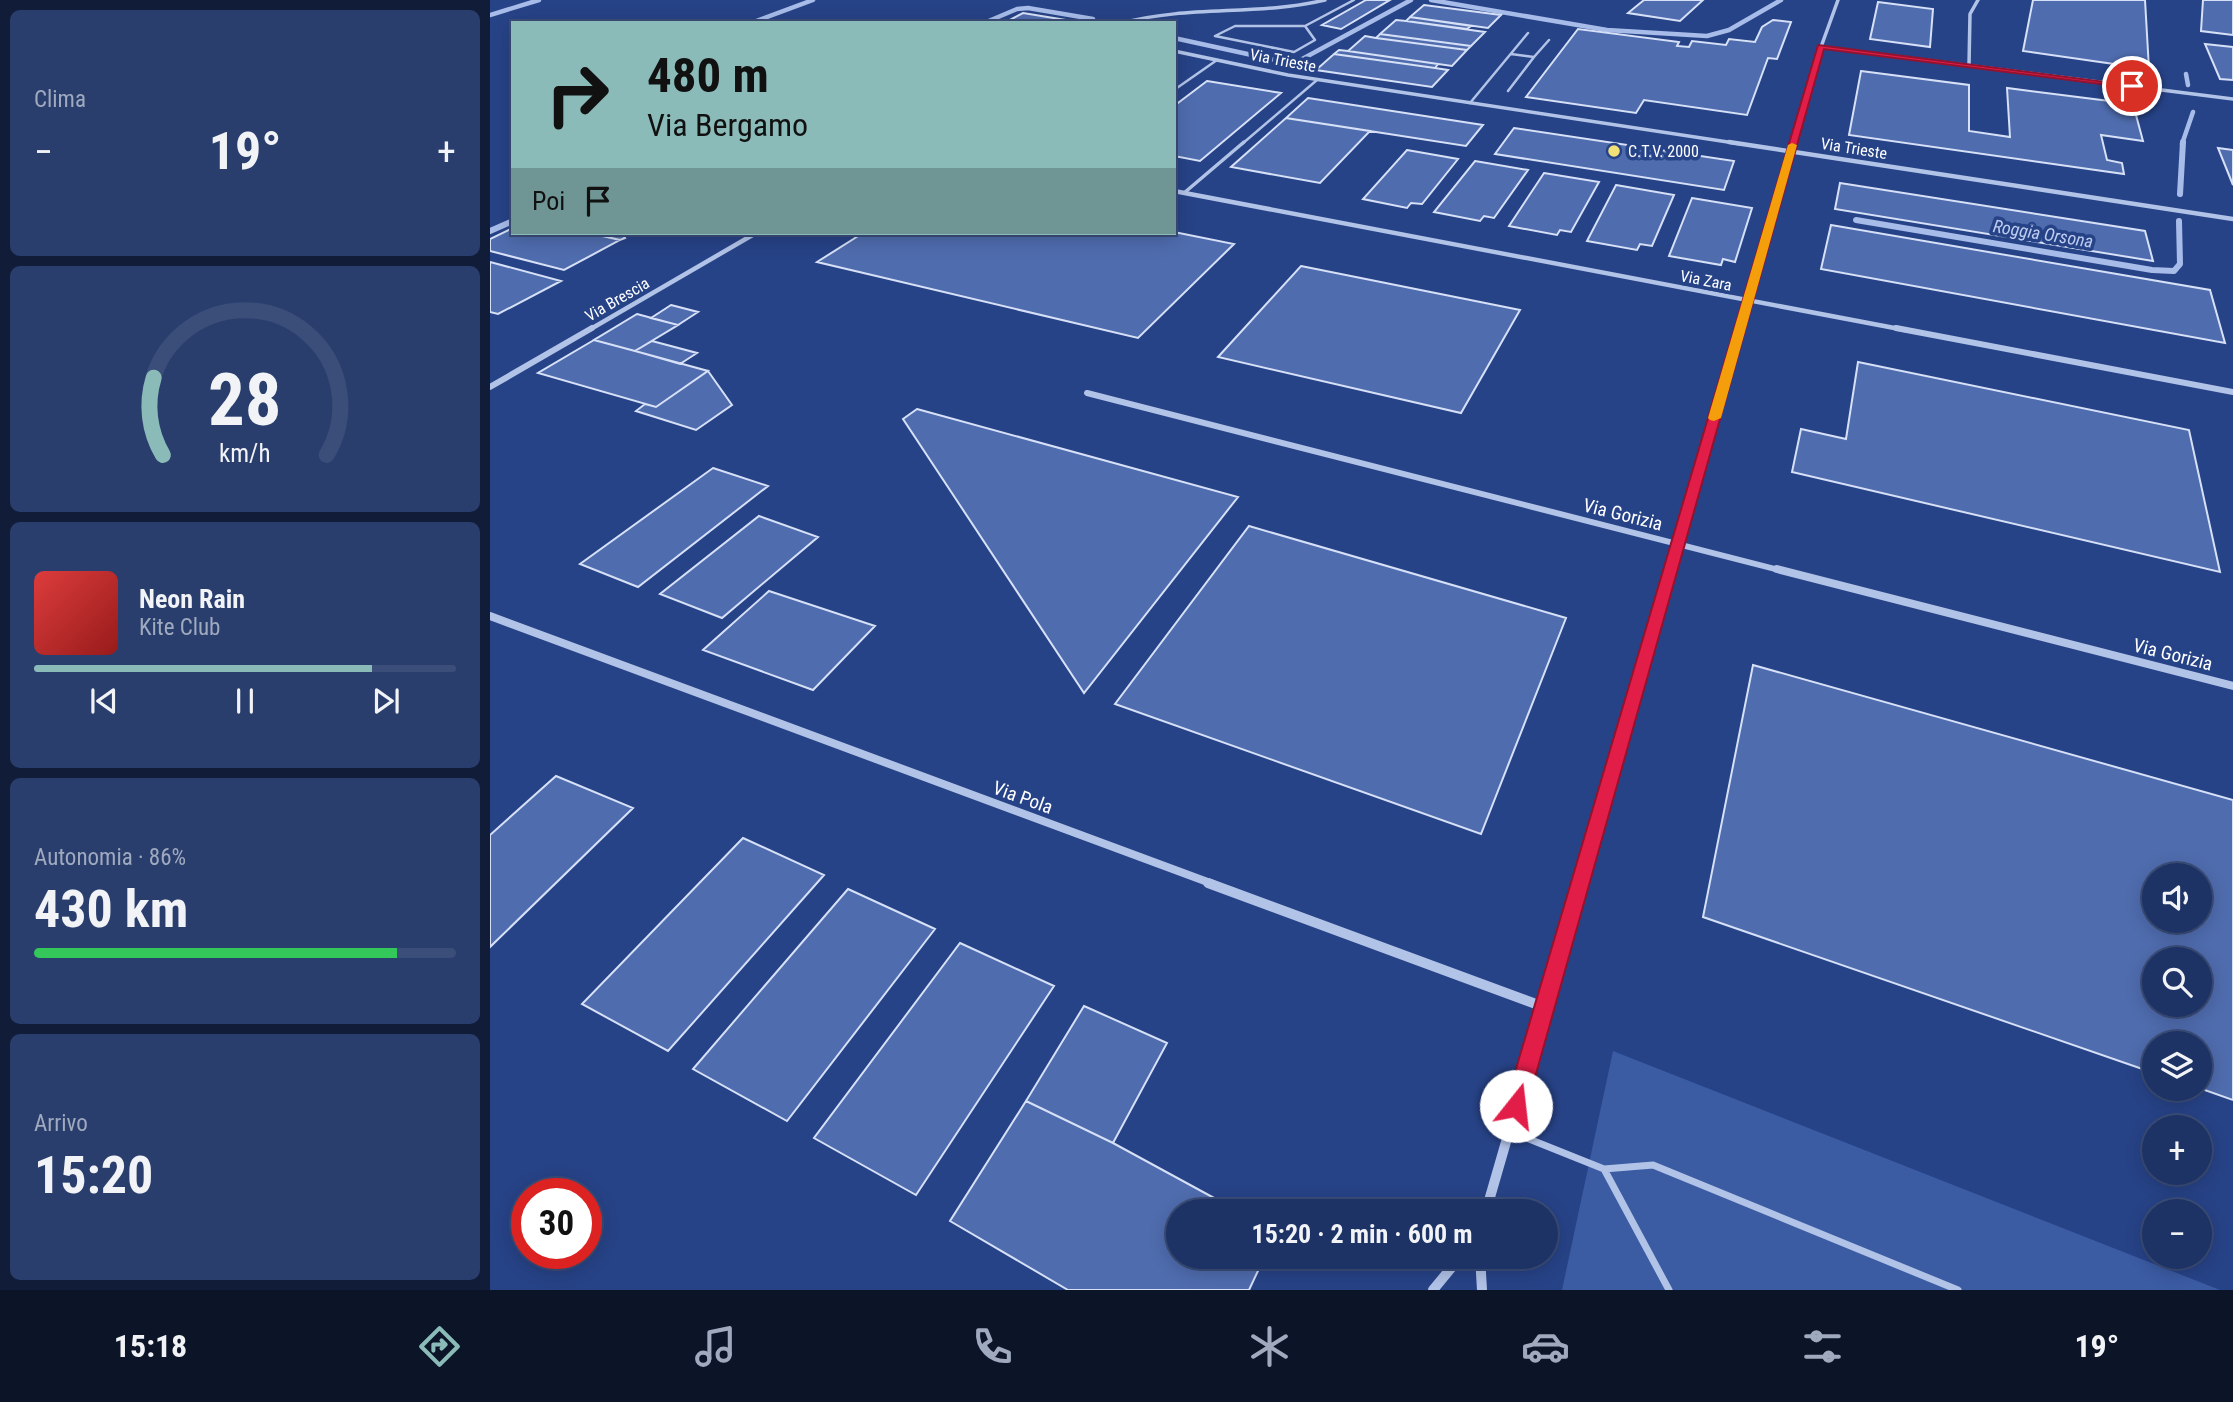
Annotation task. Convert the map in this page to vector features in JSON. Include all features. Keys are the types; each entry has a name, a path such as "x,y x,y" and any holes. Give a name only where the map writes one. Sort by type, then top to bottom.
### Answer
{"street":[{"path":"1130,21 1175,10 1276,9 1325,0"},
{"path":"1489,1199 1791,150 1821,47 1838,0"},
{"path":"1969,65 1970,14 1978,0"},
{"path":"1821,47 2233,99"},
{"name":"Via Trieste","path":"1176,51 1317,80 2233,219"},
{"name":"Via Zara","path":"1176,191 2233,392"},
{"name":"Via Brescia","path":"490,387 753,235"},
{"name":"Via Gorizia","path":"1087,393 2233,686"},
{"name":"Via Pola","path":"490,615 1544,1007"},
{"path":"1433,1290 1450,1269"},
{"path":"1481,1269 1482,1290"}],"lane":[{"path":"1305,26 1315,40 1294,52 1215,36 1235,26 1305,26 1354,0"},
{"path":"1470,103 1528,33"},
{"path":"1508,91 1549,40"},
{"path":"1511,54 1534,57"},
{"path":"1176,89 1217,60"},
{"path":"1185,193 1317,80"},
{"path":"1509,1131 1604,1169 1653,1165 1958,1290"},
{"path":"1604,1169 1669,1290"}],"shaded area":[{"path":"1613,1051 2142,1259 2142,1269 2167,1269 2220,1290 1562,1290"}],"building":[{"path":"1366,0 1390,0 1341,29 1322,25"},
{"path":"1644,0 1703,0 1680,21 1628,13"},
{"path":"2033,0 2145,0 2149,69 2023,51"},
{"path":"2203,0 2233,0 2233,35 2201,31"},
{"path":"1878,2 1933,9 1930,47 1870,39"},
{"path":"1424,5 1501,15 1488,28 1410,17"},
{"path":"1023,13 1072,21 1008,21"},
{"path":"1410,17 1471,26 1467,29 1406,21"},
{"path":"1396,20 1485,32 1471,46 1380,34"},
{"path":"1773,20 1791,22 1777,59 1768,58 1747,115 1644,100 1636,113 1526,97 1578,29 1679,42 1677,46 1689,47 1692,41 1726,45 1729,39 1755,42 1762,27"},
{"path":"1380,34 1471,46 1467,50 1376,38"},
{"path":"1365,36 1467,50 1452,66 1348,51"},
{"path":"2205,44 2233,47 2233,80 2220,79"},
{"path":"1339,50 1438,64 1435,68 1334,54"},
{"path":"1334,54 1448,70 1432,87 1316,70"},
{"path":"1861,71 1969,85 1969,131 2010,137 2007,88 2133,104 2143,141 2101,135 2107,160 2122,163 2124,174 1849,135"},
{"path":"1207,81 1281,93 1200,161 1176,156 1176,104"},
{"path":"1308,98 1483,125 1466,146 1286,118"},
{"path":"1286,118 1370,131 1320,183 1231,167"},
{"path":"1514,128 1734,161 1724,190 1495,154"},
{"path":"2218,148 2233,150 2233,185"},
{"path":"1407,150 1458,159 1422,204 1411,203 1407,208 1363,199"},
{"path":"1475,161 1528,170 1494,218 1484,216 1480,221 1434,212"},
{"path":"1544,173 1599,182 1571,232 1560,230 1557,235 1509,226"},
{"path":"1840,183 2145,231 2153,261 1835,209"},
{"path":"1616,185 1674,195 1652,246 1640,244 1637,250 1587,241"},
{"path":"1692,198 1752,208 1735,262 1723,259 1721,265 1669,256"},
{"path":"1831,225 2210,290 2225,343 1821,269"},
{"path":"511,229 511,235 598,235 620,240 564,270 490,251 490,239"},
{"path":"1176,232 1234,244 1138,338 817,262 860,235 1176,235"},
{"path":"598,235 623,235 625,238 620,240"},
{"path":"490,262 561,281 498,314 490,312"},
{"path":"1301,266 1520,310 1461,413 1218,357"},
{"path":"671,305 698,312 678,325 651,318"},
{"path":"637,314 678,325 635,351 594,340"},
{"path":"594,340 708,371 656,407 538,373"},
{"path":"652,341 697,353 680,364 635,351"},
{"path":"1858,362 2189,430 2220,572 1792,472 1801,429 1846,439"},
{"path":"708,371 732,405 696,430 636,411 645,404 656,407"},
{"path":"917,409 1238,497 1084,693 903,419"},
{"path":"713,468 768,486 638,587 580,564"},
{"path":"759,516 818,537 722,618 660,594"},
{"path":"1249,526 1566,618 1481,834 1115,704"},
{"path":"769,591 875,626 813,690 703,650"},
{"path":"1753,665 2233,800 2233,1100 2212,1093 2212,1031 2142,1031 2142,1069 1703,917"},
{"path":"556,776 633,808 490,947 490,835"},
{"path":"743,838 824,875 668,1051 582,1004"},
{"path":"848,889 935,929 787,1121 693,1069"},
{"path":"960,943 1054,986 916,1195 814,1138"},
{"path":"1084,1006 1167,1043 1113,1143 1026,1101"},
{"path":"1026,1101 1113,1143 1216,1199 1166,1199 1166,1269 1259,1269 1249,1290 1068,1290 950,1221"}],"waterway":[{"path":"490,15 539,0"},
{"path":"756,21 813,0"},
{"path":"1176,38 1293,64 1411,0"},
{"path":"1431,0 1607,30 1707,36 1729,30 1781,0"},
{"path":"989,21 1017,9 1028,8 1093,19"},
{"name":"Roggia Orsona","path":"2186,74 2188,85"},
{"name":"Roggia Orsona","path":"2182,144 2193,112"},
{"name":"Roggia Orsona","path":"2180,194 2183,142"},
{"name":"Roggia Orsona","path":"1856,220 2152,270 2174,271 2180,264 2179,221"},
{"path":"490,231 511,222"}],"slow traffic":[{"path":"1714,418 1792,145"}],"place":[{"name":"C.T.V. 2000","path":"1614,151"}],"route":[{"path":"1516,1106 1821,47 2132,86"}]}
